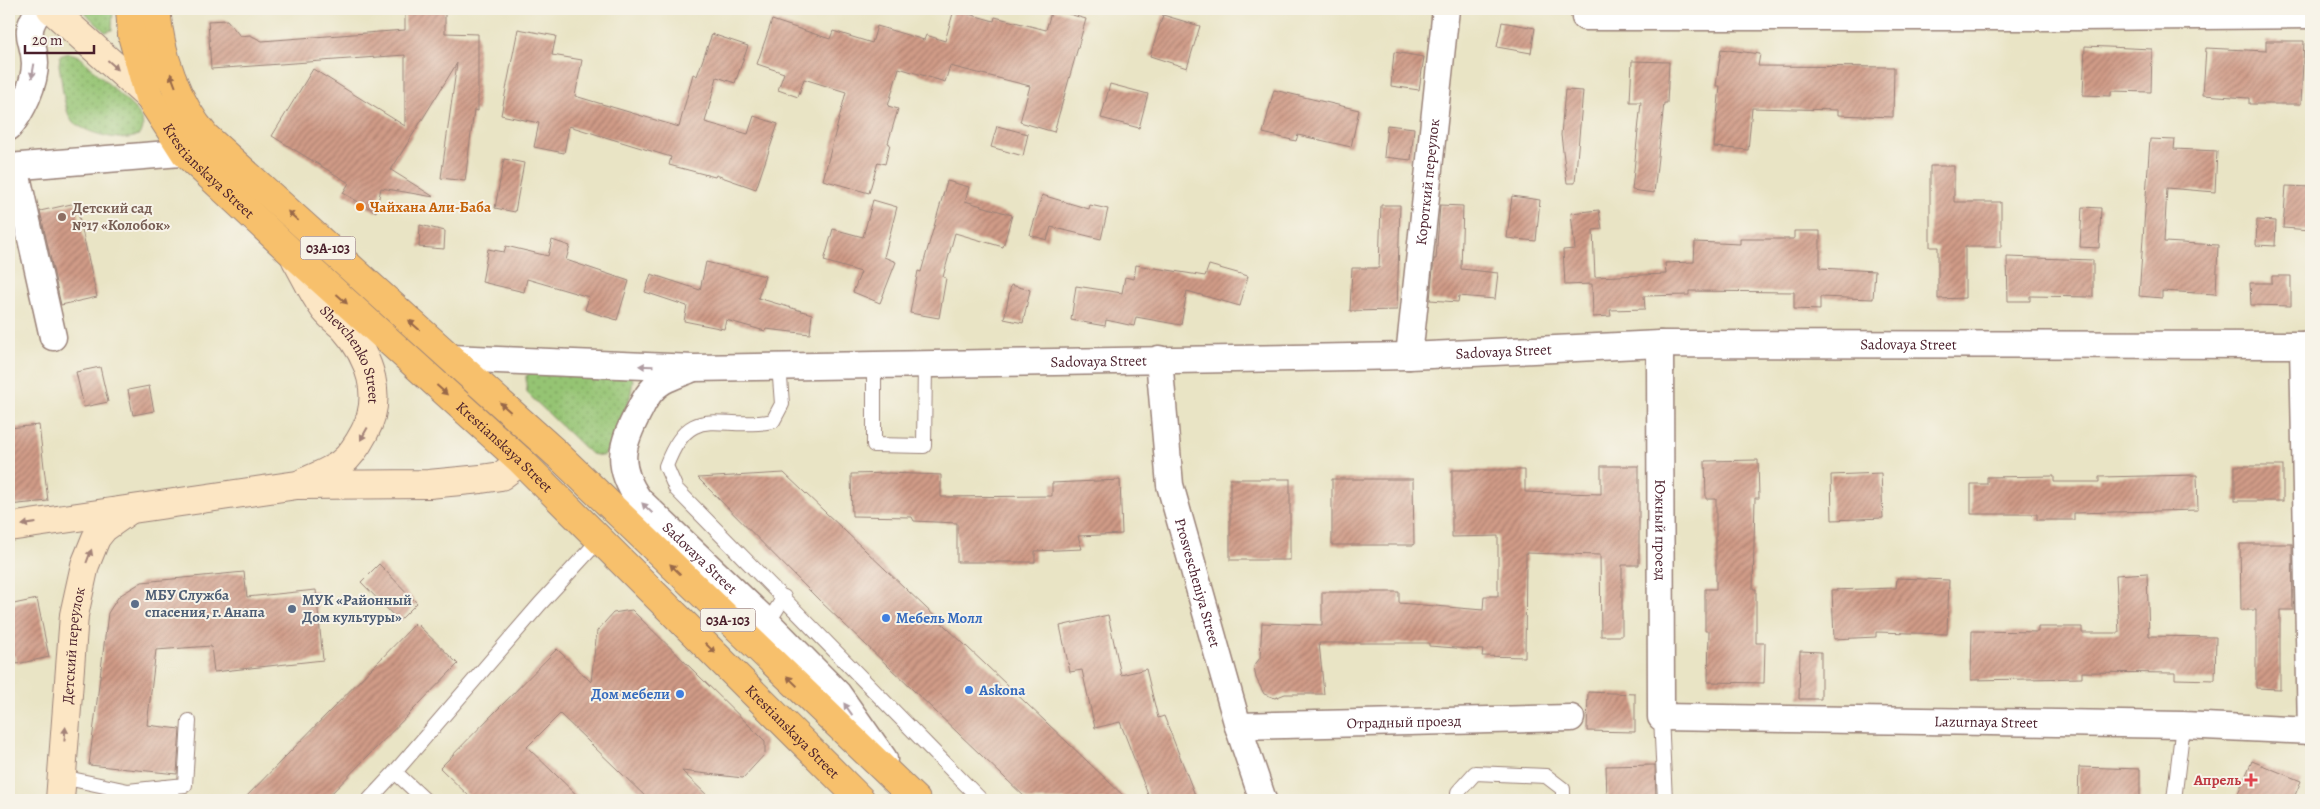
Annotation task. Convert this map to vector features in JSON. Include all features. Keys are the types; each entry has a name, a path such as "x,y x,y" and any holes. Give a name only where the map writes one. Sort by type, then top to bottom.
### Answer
{"main road":[{"name":"Krestianskaya Street","path":"130,9 132,36 149,97 203,146 450,358 541,440 911,796"},
{"name":"Krestianskaya Street","path":"156,9 171,79 203,146 293,254 521,461 601,538 861,800"},
{"path":"521,461 541,440"}],"street":[{"path":"9,127 24,104 30,85 35,64 29,37 29,24 40,9"},
{"path":"51,9 149,97"},
{"name":"Короткий переулок","path":"1409,356 1446,9"},
{"path":"1585,17 2076,13 2311,15"},
{"path":"53,337 12,167 203,146"},
{"name":"Shevchenko Street","path":"293,254 323,307 345,330 359,349 371,373 375,392 372,419 352,455 334,469 297,485"},
{"name":"Sadovaya Street","path":"450,358 694,368 779,364 1409,356 1660,344 2307,345"},
{"name":"Южный проезд","path":"1660,344 1660,717"},
{"path":"2307,345 2311,731"},
{"name":"Prosvescheniya Street","path":"1159,359 1170,485 1238,726 1263,800"},
{"name":"Sadovaya Street","path":"694,368 662,382 645,399 625,437 624,469 628,484 639,500 768,623 838,694 911,796"},
{"name":"Shevchenko Street","path":"9,527 297,485 429,484 481,479 500,476 521,461"},
{"name":"Детский переулок","path":"61,789 74,615 85,565 96,538 104,528 129,510"},
{"name":"Lazurnaya Street","path":"1660,717 2183,725 2311,731"},
{"name":"Отрадный проезд","path":"1238,726 1571,718"}],"lane":[{"path":"874,363 874,445 924,446 925,362"},
{"path":"779,364 782,404 773,421 752,425 711,421 686,430 673,450 666,466 676,489 981,800"},
{"path":"369,800 540,604 601,538"},
{"path":"768,623 784,597"},
{"path":"1660,717 1665,800"},
{"path":"61,789 129,796 185,784 189,721"},
{"path":"2174,800 2183,725"},
{"path":"395,772 425,800"},
{"path":"1458,800 1458,792 1475,773 1546,776 1563,790 1563,800"},
{"path":"164,787 176,800"}],"green space":[{"path":"81,9 113,9 112,30 105,32"},
{"path":"69,53 79,56 138,112 143,126 139,134 130,138 101,135 76,124 70,118 64,99 59,65 60,56"},
{"path":"533,370 630,373 633,380 630,398 614,434 610,450 603,456 591,454 527,393 526,376"}],"building":[{"path":"405,9 445,9 445,33 478,34 478,111 474,110 465,181 441,178 457,63 391,170 434,197 381,188 376,212 343,193 349,183 272,136 313,69 405,126 405,55 211,69 208,21 227,20 240,36 250,35 262,41 405,30"},
{"path":"1052,9 1086,19 1054,132 1020,122 1030,86 950,66 945,82 899,68 888,106 898,109 888,143 890,144 885,164 878,162 869,193 823,180 846,92 804,79 798,97 778,90 784,73 757,64 772,20 830,39 833,31 872,43 877,26 924,40 926,35 945,41 954,10 994,21 995,17 1046,30"},
{"path":"1163,15 1200,26 1187,68 1150,56"},
{"path":"1502,22 1535,28 1531,53 1497,47"},
{"path":"518,29 556,36 552,55 582,60 575,96 679,127 693,74 697,76 712,34 748,46 735,83 717,77 705,122 748,134 754,116 778,124 756,189 716,175 715,177 669,165 671,157 569,126 564,153 534,147 539,123 501,115"},
{"path":"2266,41 2304,41 2301,104 2249,104 2249,98 2203,95 2206,48 2266,51"},
{"path":"2085,46 2152,49 2151,92 2111,91 2111,96 2083,95"},
{"path":"1721,49 1760,54 1758,66 1894,67 1893,117 1838,115 1838,110 1752,108 1748,150 1714,147 1720,86 1716,86"},
{"path":"1394,52 1424,57 1419,90 1391,86"},
{"path":"1632,61 1669,62 1667,103 1664,103 1654,193 1632,190 1641,102 1630,102"},
{"path":"1110,84 1148,94 1139,128 1101,118"},
{"path":"1274,90 1359,110 1351,147 1298,135 1296,141 1263,133"},
{"path":"1565,90 1583,91 1575,183 1567,183 1561,135"},
{"path":"1387,125 1414,128 1411,160 1384,157"},
{"path":"997,126 1028,134 1023,156 991,147"},
{"path":"2150,139 2175,140 2174,149 2217,151 2215,192 2167,188 2164,242 2218,245 2216,294 2162,291 2162,298 2139,296"},
{"path":"504,159 524,163 515,212 495,208"},
{"path":"1930,166 1954,166 1954,202 2001,202 2001,247 1965,247 1965,298 1938,299 1938,247 1930,247"},
{"path":"947,181 969,187 965,201 1012,215 1003,247 955,233 943,277 946,278 939,318 910,313 918,271 921,272"},
{"path":"2286,186 2311,187 2311,230 2283,228"},
{"path":"1042,195 1089,209 1090,205 1108,209 1101,239 1051,227 1047,240 1030,235"},
{"path":"1512,196 1540,200 1536,241 1507,238"},
{"path":"873,200 897,207 884,257 896,262 880,303 853,292 861,272 824,261 833,229 863,237"},
{"path":"76,203 97,297 61,305 40,211"},
{"path":"1381,205 1400,205 1397,310 1350,311 1352,268 1379,268"},
{"path":"1440,205 1463,206 1461,269 1498,273 1495,299 1459,296 1458,302 1430,300 1434,259 1436,259"},
{"path":"2082,207 2101,208 2099,248 2080,247"},
{"path":"1599,210 1602,229 1593,230 1595,277 1666,274 1665,263 1694,262 1695,242 1740,244 1740,239 1794,239 1794,231 1820,231 1820,268 1875,271 1873,299 1820,297 1820,310 1794,309 1794,292 1689,291 1689,295 1644,296 1645,309 1610,310 1611,316 1593,317 1592,284 1565,285 1563,250 1575,249 1571,213"},
{"path":"2257,220 2276,221 2275,246 2256,245"},
{"path":"420,225 445,231 444,249 419,247"},
{"path":"552,240 570,246 566,260 629,281 617,320 585,310 589,297 527,279 524,292 482,282 488,249 504,252 506,246 548,256"},
{"path":"2007,257 2093,260 2093,297 2030,296 2030,301 2008,301"},
{"path":"706,262 765,276 758,298 812,314 810,334 766,329 765,331 726,320 724,329 684,321 687,306 645,292 651,274 700,290"},
{"path":"1136,265 1205,276 1209,265 1248,276 1240,306 1187,291 1181,325 1136,317 1134,326 1106,320 1105,326 1071,320 1076,286 1122,293 1125,277 1134,279"},
{"path":"2272,276 2291,276 2291,306 2251,305 2250,283 2272,283"},
{"path":"1011,285 1030,290 1023,323 1004,319"},
{"path":"100,367 108,402 84,407 76,372"},
{"path":"149,386 154,411 133,415 128,390"},
{"path":"39,425 48,501 9,505 9,428"},
{"path":"1758,460 1759,498 1755,498 1753,589 1756,589 1756,643 1765,643 1764,683 1708,682 1709,631 1705,631 1705,589 1716,589 1716,499 1706,499 1705,461"},
{"path":"1601,466 1639,466 1639,565 1622,565 1622,636 1601,636 1600,555 1526,553 1525,657 1482,656 1483,650 1429,646 1429,643 1319,643 1324,694 1285,694 1275,698 1264,694 1256,678 1254,666 1260,658 1262,623 1322,625 1322,592 1399,592 1399,603 1483,610 1484,596 1498,596 1498,536 1452,537 1452,470 1525,470 1525,492 1601,494"},
{"path":"2235,466 2283,466 2283,501 2235,501"},
{"path":"784,473 1128,800 1028,800 819,600 698,478"},
{"path":"1881,473 1883,518 1832,520 1831,475"},
{"path":"851,474 941,475 941,497 1052,496 1052,483 1120,480 1122,534 1078,536 1082,549 1035,551 1035,562 957,562 957,523 914,521 912,517 852,516"},
{"path":"2197,475 2198,510 2074,513 2074,520 2037,520 2037,514 1971,514 1971,484 1987,484 1987,477 2054,476 2054,482 2099,482 2099,477"},
{"path":"1230,479 1290,479 1290,560 1230,560"},
{"path":"1332,479 1413,479 1414,545 1332,545"},
{"path":"2240,544 2292,544 2293,610 2280,610 2280,689 2256,688 2256,610 2241,610"},
{"path":"379,564 417,603 399,621 361,582"},
{"path":"244,572 247,597 316,590 323,660 214,672 211,646 156,650 147,725 180,729 177,774 89,765 108,613 119,596 142,582"},
{"path":"2147,573 2149,636 2216,637 2215,680 2175,679 2175,673 2082,672 2082,678 1971,680 1972,631 2038,632 2038,627 2082,627 2082,633 2119,633 2116,575"},
{"path":"1897,578 1949,580 1947,634 1876,632 1876,637 1834,639 1832,590 1896,588"},
{"path":"37,599 49,657 17,664 15,656 9,657 9,605"},
{"path":"632,610 765,741 765,754 743,778 682,771 712,800 649,800 560,714 527,747 582,800 473,800 440,768 557,649 591,682 597,631 613,613"},
{"path":"1108,615 1121,675 1146,669 1158,718 1164,716 1197,800 1150,800 1120,722 1095,728 1082,670 1070,672 1060,626"},
{"path":"416,623 458,664 325,800 243,800"},
{"path":"1800,651 1821,652 1821,699 1799,699"},
{"path":"1588,692 1635,694 1635,732 1587,731"},
{"path":"2252,761 2301,781 2293,800 2235,800"},
{"path":"1655,765 1656,800 1607,800 1606,766"},
{"path":"2079,767 2140,769 2140,800 2078,800"}],"place":[{"name":"Чайхана Али-Баба","path":"360,207"},
{"name":"Детский сад №17 «Колобок»","path":"62,217"},
{"name":"МБУ Служба спасения, г. Анапа","path":"135,604"},
{"name":"МУК «Районный Дом культуры»","path":"292,609"},
{"name":"Мебель Молл","path":"886,618"},
{"name":"Askona","path":"969,690"},
{"name":"Дом мебели","path":"680,694"},
{"name":"Апрель","path":"2251,780"}]}
